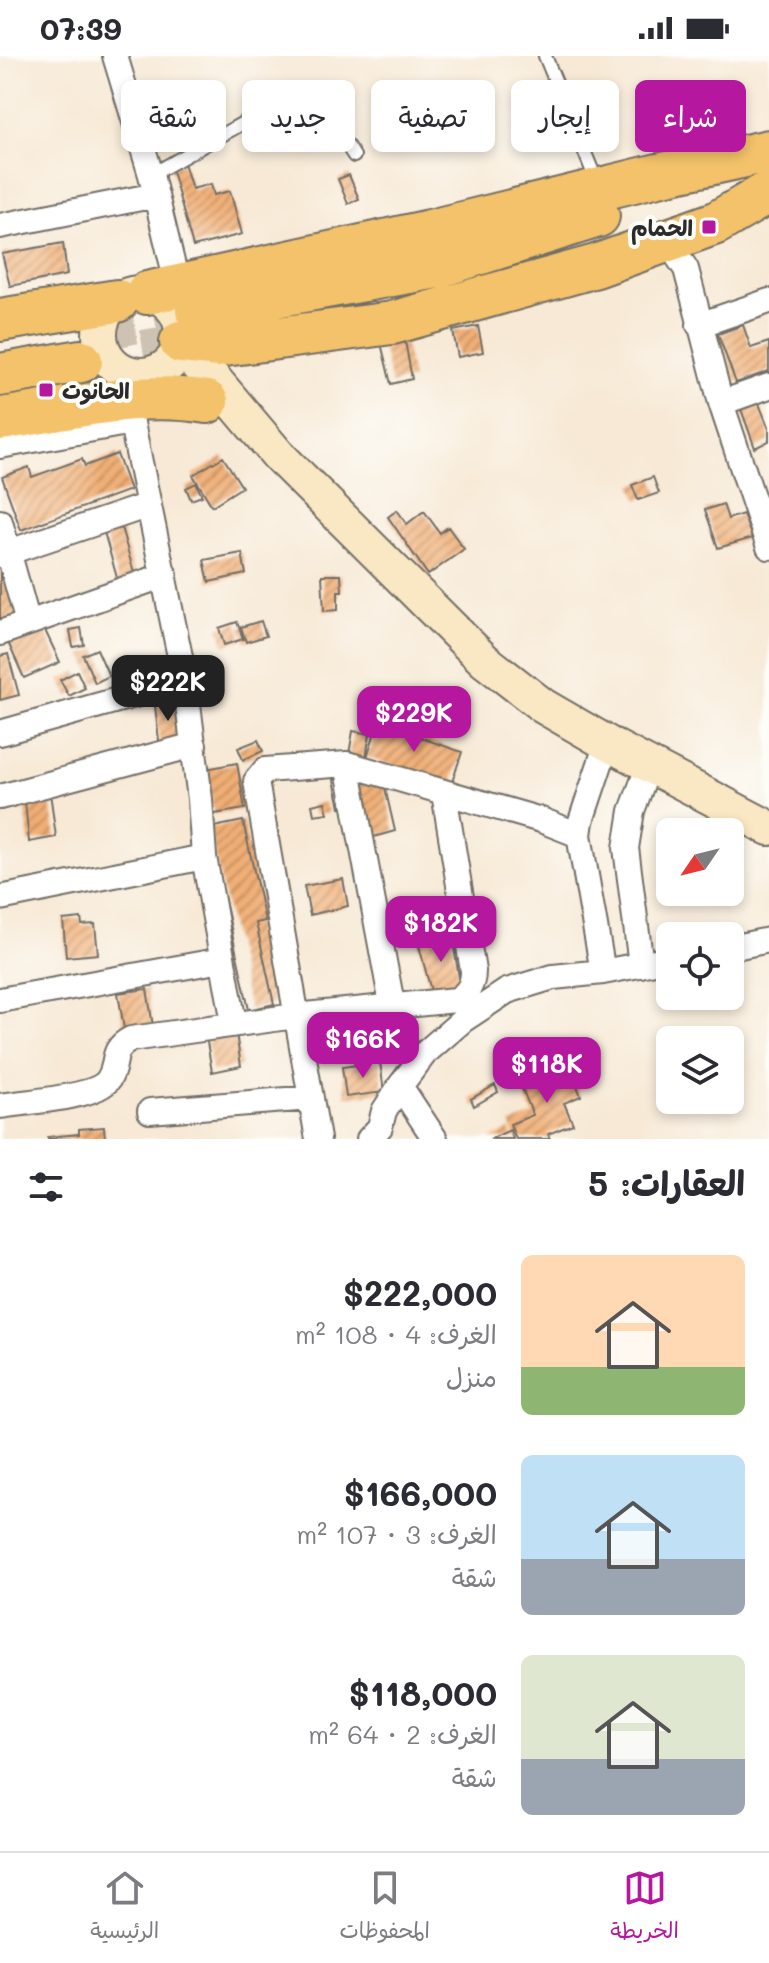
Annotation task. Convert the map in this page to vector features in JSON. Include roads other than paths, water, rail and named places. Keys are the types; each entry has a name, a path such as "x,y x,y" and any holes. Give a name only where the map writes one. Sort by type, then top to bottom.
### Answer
{"highway":[{"path":"0,419 172,351 430,231 600,189 769,153"},
{"path":"0,399 172,351 594,217 769,153"},
{"path":"172,351 470,282 769,192"},
{"path":"0,320 172,351 392,323 596,266 681,248 769,192"},
{"path":"0,348 79,348 0,375"}],"main road":[{"path":"172,351 484,660 543,706 769,828"}],"street":[{"path":"115,56 153,185 172,351 149,505 185,681 204,857 234,1023"},
{"path":"0,226 153,185"},
{"path":"681,248 721,403 761,498 769,547"},
{"path":"699,325 769,301"},
{"path":"0,446 172,351"},
{"path":"721,403 769,386"},
{"path":"4,553 149,505"},
{"path":"0,522 4,553 28,623"},
{"path":"0,633 165,575"},
{"path":"0,733 185,681"},
{"path":"603,972 579,835 607,743"},
{"path":"0,797 194,745"},
{"path":"318,1139 256,781 265,770 347,764 541,820 579,835"},
{"path":"347,764 392,1004"},
{"path":"641,965 626,848 632,811 649,765"},
{"path":"0,1106 96,1090 109,1080 118,1048 131,1039 392,1004 456,1000 464,996 473,980 444,793"},
{"path":"0,898 204,857"},
{"path":"744,945 769,940"},
{"path":"0,1000 222,960"},
{"path":"369,1139 380,1127 384,1111 400,1086 425,1053 463,1020 507,991 553,977 656,962"},
{"path":"400,1086 435,1139"},
{"path":"150,1111 311,1098"}],"lane":[{"path":"545,56 600,189"},
{"path":"153,185 266,110 297,99 315,110 340,134 354,156"}],"tunnel":[{"path":"93,331 197,310"},
{"path":"81,361 204,341"}],"place":[{"name":"الحمام","path":"709,227"},
{"name":"الحانوت","path":"46,390"}]}
